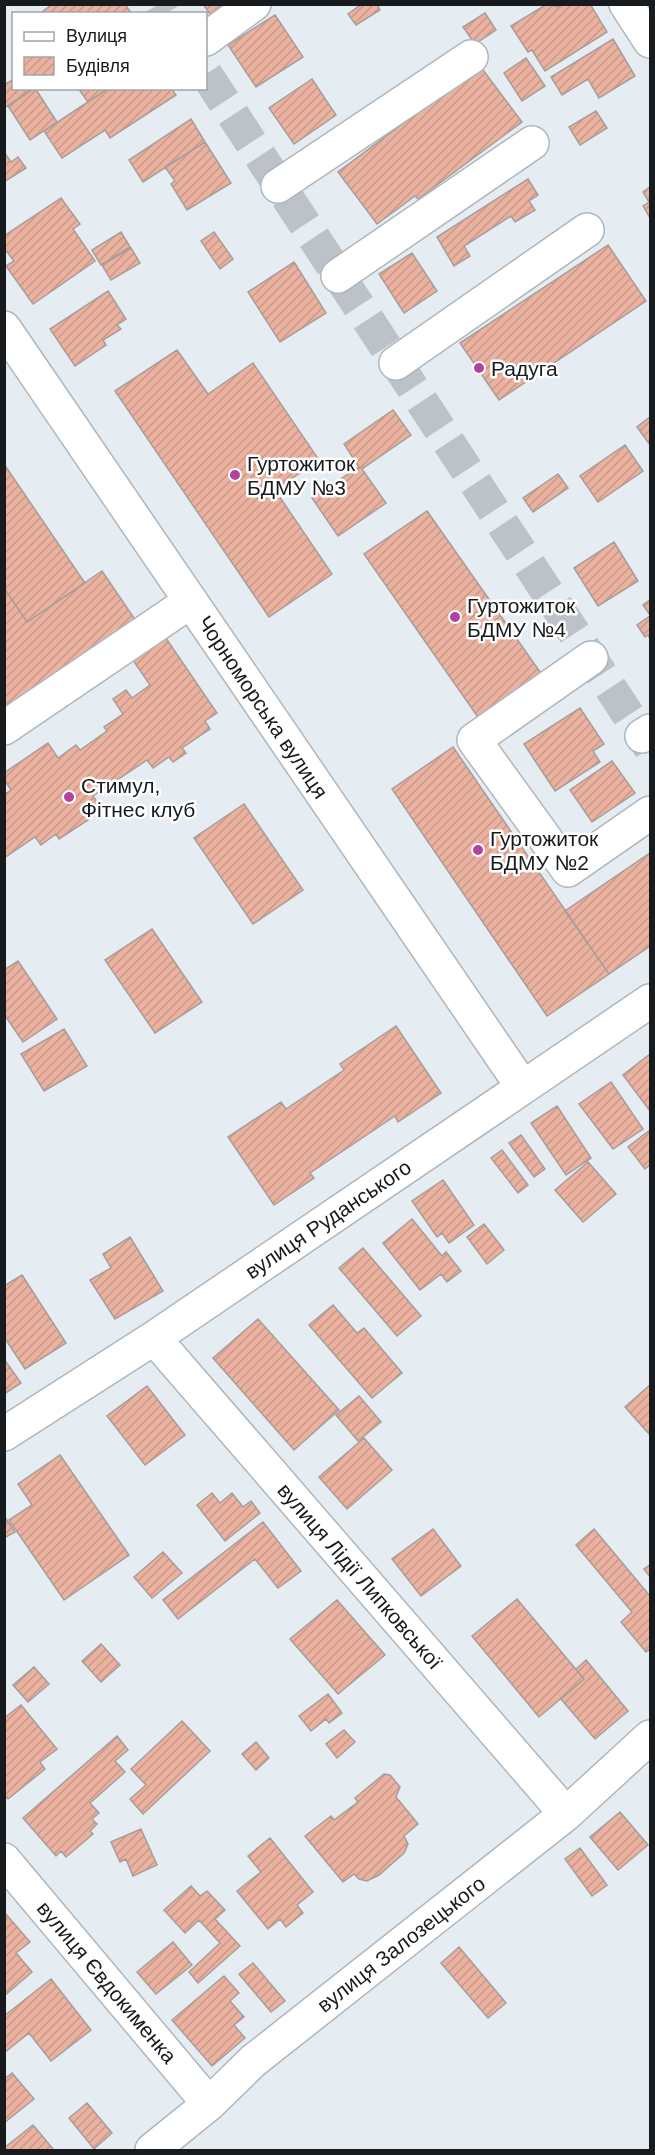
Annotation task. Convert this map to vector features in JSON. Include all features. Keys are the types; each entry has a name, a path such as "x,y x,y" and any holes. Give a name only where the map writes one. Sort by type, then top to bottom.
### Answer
{"street":[{"path":"207,38 254,4"},
{"path":"626,4 651,41"},
{"path":"278,186 471,57"},
{"path":"338,276 532,143"},
{"path":"396,363 587,230"},
{"name":"Чорноморська вулиця","path":"4,328 522,1086"},
{"path":"4,728 190,601"},
{"path":"591,658 474,740 568,870 651,813"},
{"name":"вулиця Руданського","path":"4,1434 154,1338 522,1086 651,1001"},
{"name":"вулиця Лідії Липковської","path":"154,1338 566,1814"},
{"name":"вулиця Залозецького","path":"152,2151 209,2104 253,2061 566,1814 651,1737"},
{"name":"вулиця Євдокименка","path":"4,1860 209,2104"}],"building":[{"path":"53,4 125,4 130,12 42,12"},
{"path":"203,4 230,4 212,17"},
{"path":"362,4 377,4 380,10 356,25 348,14"},
{"path":"547,4 558,7 562,4 590,4 607,32 545,71 532,50 528,52 511,26"},
{"path":"485,13 496,30 475,44 463,27"},
{"path":"275,15 303,57 256,87 228,45"},
{"path":"613,39 635,76 599,98 588,79 562,95 551,77"},
{"path":"526,58 545,86 522,101 504,73"},
{"path":"480,66 522,122 418,199 415,196 377,224 338,172"},
{"path":"312,79 336,115 294,144 269,108"},
{"path":"12,80 12,90 31,90 4,108 4,85"},
{"path":"32,90 36,90 57,122 30,140 8,106"},
{"path":"79,90 106,90 88,102"},
{"path":"106,90 172,90 176,95 110,138 105,130 62,158 44,131"},
{"path":"596,111 607,128 580,145 569,127"},
{"path":"191,119 205,142 143,182 129,160"},
{"path":"205,142 231,183 187,210 171,184 175,181 165,167"},
{"path":"4,152 11,162 18,157 26,168 4,182"},
{"path":"528,179 538,195 529,201 535,210 515,222 511,216 464,246 470,256 454,266 437,237"},
{"path":"650,187 650,218 643,206 649,202 643,192"},
{"path":"61,198 80,224 73,229 95,261 33,304 6,266 14,261 4,248 4,236"},
{"path":"121,232 130,247 101,265 92,250"},
{"path":"214,232 233,259 220,269 201,241"},
{"path":"608,245 646,301 499,400 460,343"},
{"path":"131,248 140,263 111,280 102,265"},
{"path":"412,253 437,291 404,313 379,274"},
{"path":"294,262 326,313 280,342 248,292"},
{"path":"108,291 126,319 117,325 121,329 103,340 106,345 75,366 50,329"},
{"name":"Гуртожиток БДМУ №3","path":"177,350 208,394 253,363 319,460 275,490 332,574 269,617 115,391"},
{"path":"393,410 411,435 362,469 386,503 338,536 312,498 359,467 344,444"},
{"path":"650,417 650,445 637,427"},
{"path":"625,445 643,471 598,502 580,476"},
{"path":"4,464 85,583 27,622 4,588"},
{"path":"558,474 568,488 533,512 523,498"},
{"name":"Гуртожиток БДМУ №4","path":"427,511 545,679 482,723 364,554"},
{"path":"614,542 638,581 598,606 574,568"},
{"path":"102,571 136,621 4,710 4,588 27,622"},
{"path":"650,600 650,615 643,605"},
{"path":"650,616 650,639 648,635 645,637 637,625"},
{"path":"159,628 217,713 205,721 210,729 182,748 186,753 173,762 169,757 153,768 147,760 93,796 99,805 85,815 88,820 59,839 56,834 41,845 35,837 4,858 4,795 11,790 4,779 4,773 48,743 58,758 76,745 80,750 107,731 104,727 123,714 113,699 126,690 132,698 150,685 126,650"},
{"path":"580,708 604,744 593,751 600,762 555,791 524,744"},
{"name":"Гуртожиток БДМУ №2","path":"453,747 609,974 547,1016 392,789"},
{"path":"612,761 635,793 592,822 570,790"},
{"path":"244,804 303,890 253,924 194,838"},
{"path":"650,853 650,946 609,974 565,911"},
{"path":"152,929 202,1002 155,1033 105,960"},
{"path":"18,961 57,1019 23,1042 4,1014 4,970"},
{"path":"396,1026 441,1093 398,1122 395,1116 310,1173 314,1178 274,1205 228,1137 281,1102 286,1109 344,1070 340,1064"},
{"path":"64,1029 87,1066 44,1091 21,1054"},
{"path":"650,1054 650,1111 623,1075"},
{"path":"611,1082 643,1129 613,1149 579,1104"},
{"path":"557,1106 591,1158 566,1175 531,1123"},
{"path":"650,1130 650,1165 645,1169 628,1147"},
{"path":"521,1135 545,1169 534,1177 509,1143"},
{"path":"502,1150 528,1185 518,1193 491,1158"},
{"path":"588,1162 616,1194 583,1222 555,1190"},
{"path":"443,1180 474,1225 449,1243 442,1233 437,1237 412,1201"},
{"path":"412,1219 442,1256 446,1252 461,1271 447,1282 441,1274 420,1290 383,1243"},
{"path":"484,1224 504,1250 487,1264 467,1237"},
{"path":"130,1237 163,1291 115,1319 90,1280 111,1268 103,1254"},
{"path":"363,1248 421,1316 397,1336 339,1268"},
{"path":"22,1275 66,1343 25,1369 4,1337 4,1286"},
{"path":"333,1305 357,1333 364,1328 402,1373 372,1398 309,1325"},
{"path":"258,1319 339,1410 294,1450 213,1358"},
{"path":"4,1359 21,1383 4,1394"},
{"path":"650,1385 650,1435 625,1407"},
{"path":"147,1386 185,1435 145,1465 107,1416"},
{"path":"359,1396 381,1422 358,1441 336,1415"},
{"path":"364,1438 392,1470 347,1509 319,1477"},
{"path":"60,1455 129,1555 64,1600 9,1520 32,1505 18,1484"},
{"path":"212,1493 220,1503 232,1493 243,1507 251,1501 260,1513 225,1541 197,1505"},
{"path":"4,1516 15,1532 4,1538"},
{"path":"263,1522 301,1571 278,1588 255,1559 178,1619 163,1600"},
{"path":"433,1529 461,1566 421,1596 392,1559"},
{"path":"594,1529 650,1596 650,1649 646,1652 621,1622 632,1612 576,1545"},
{"path":"163,1552 182,1573 152,1598 134,1577"},
{"path":"650,1565 650,1577 644,1569"},
{"path":"517,1599 584,1679 539,1717 472,1636"},
{"path":"337,1600 385,1655 338,1694 290,1639"},
{"path":"101,1644 120,1665 101,1682 82,1661"},
{"path":"586,1660 628,1711 595,1739 561,1699 584,1679 576,1669"},
{"path":"34,1667 49,1684 28,1702 13,1685"},
{"path":"328,1694 342,1713 329,1723 326,1719 311,1731 299,1716"},
{"path":"21,1705 57,1749 40,1762 45,1769 8,1799 4,1794 4,1718"},
{"path":"182,1721 210,1751 143,1814 130,1799 146,1785 131,1769"},
{"path":"344,1730 355,1742 337,1758 326,1744"},
{"path":"117,1736 128,1750 115,1761 125,1772 90,1803 99,1813 92,1819 97,1824 90,1831 93,1834 66,1857 61,1851 56,1856 23,1818"},
{"path":"256,1742 269,1758 256,1770 242,1754"},
{"path":"384,1774 390,1775 400,1787 396,1797 418,1824 404,1836 408,1844 404,1853 379,1875 367,1881 359,1879 354,1874 343,1882 305,1836 331,1816 334,1820 358,1802 355,1798"},
{"path":"620,1812 648,1845 618,1870 590,1837"},
{"path":"141,1829 157,1865 133,1876 126,1859 120,1862 111,1842"},
{"path":"270,1838 313,1892 297,1905 303,1913 286,1927 280,1919 268,1929 237,1891 261,1872 248,1856"},
{"path":"580,1848 607,1885 592,1896 565,1859"},
{"path":"191,1886 200,1896 207,1891 225,1910 215,1919 240,1946 198,1983 189,1972 220,1943 199,1920 185,1933 164,1910"},
{"path":"4,1912 30,1942 16,1953 32,1972 4,1996"},
{"path":"173,1942 192,1965 156,1994 137,1972"},
{"path":"459,1947 506,2003 488,2018 441,1963"},
{"path":"253,1963 285,2001 271,2012 239,1974"},
{"path":"224,1976 239,1993 230,2001 244,2017 234,2025 245,2038 212,2066 172,2020"},
{"path":"51,1979 91,2030 51,2061 29,2033 4,2053 4,2016"},
{"path":"12,2073 34,2099 4,2123 4,2079"},
{"path":"87,2103 112,2133 94,2149 69,2118"},
{"path":"33,2125 54,2150 4,2150 4,2148"}],"tunnel":[{"path":"159,4 164,12"},
{"path":"207,76 650,748"}],"place":[{"name":"Радуга","path":"479,368"},
{"name":"Гуртожиток БДМУ №3","path":"235,475"},
{"name":"Гуртожиток БДМУ №4","path":"455,617"},
{"name":"Стимул, Фітнес клуб","path":"69,797"},
{"name":"Гуртожиток БДМУ №2","path":"478,850"}]}
